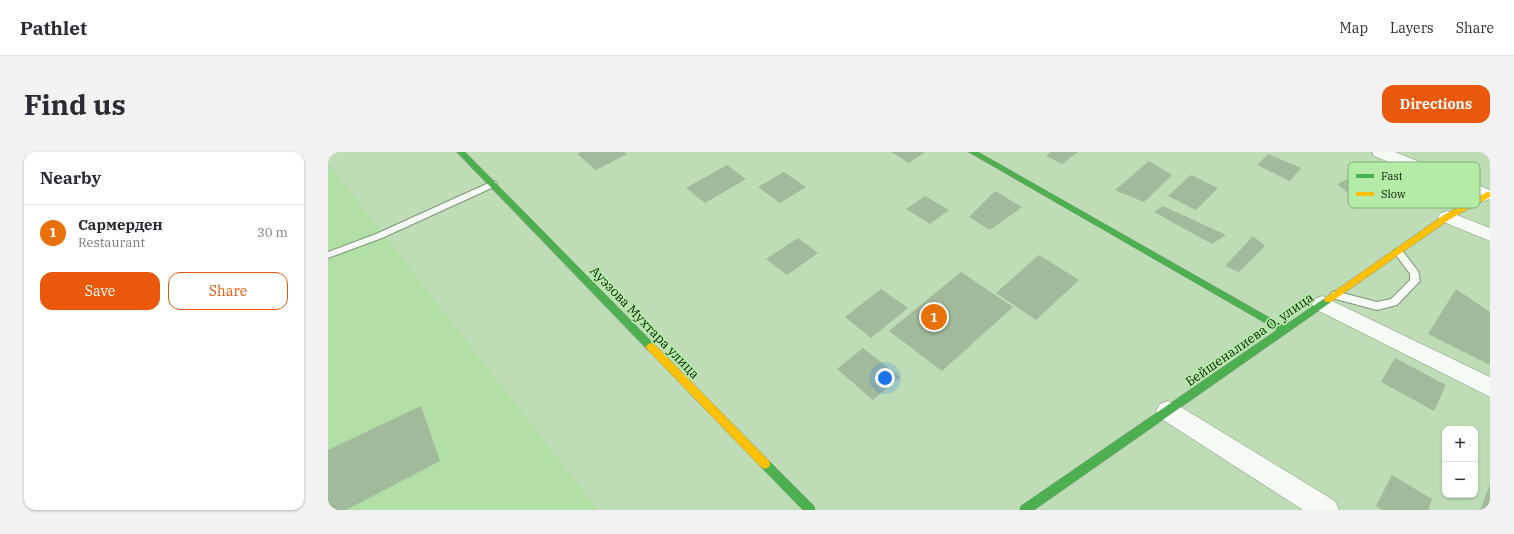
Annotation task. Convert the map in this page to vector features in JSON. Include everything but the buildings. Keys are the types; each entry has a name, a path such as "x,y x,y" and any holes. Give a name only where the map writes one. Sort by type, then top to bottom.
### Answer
{"street":[{"name":"Ауэзова Мухтара улица","path":"461,152 810,510"},
{"path":"974,152 1284,330"},
{"path":"1380,152 1405,162"},
{"name":"Бейшеналиева О. улица","path":"1025,510 1447,217 1464,208"},
{"path":"1447,217 1490,235"},
{"path":"1328,299 1490,388"},
{"path":"1168,411 1326,510"}],"lane":[{"path":"328,255 379,236 493,184"},
{"path":"1328,299 1377,306 1394,302 1416,281 1415,273 1398,251"}],"shaded area":[{"path":"328,163 598,510 328,510"}],"traffic: fast":[{"path":"461,152 651,347"},
{"path":"973,152 1284,330"},
{"path":"1025,510 1328,300"},
{"path":"765,464 810,510"}],"traffic: slow":[{"path":"1480,199 1490,194"},
{"path":"1328,300 1447,217 1464,208"},
{"path":"651,347 765,464"}],"place":[{"name":"Сармерден","path":"934,317"}]}
